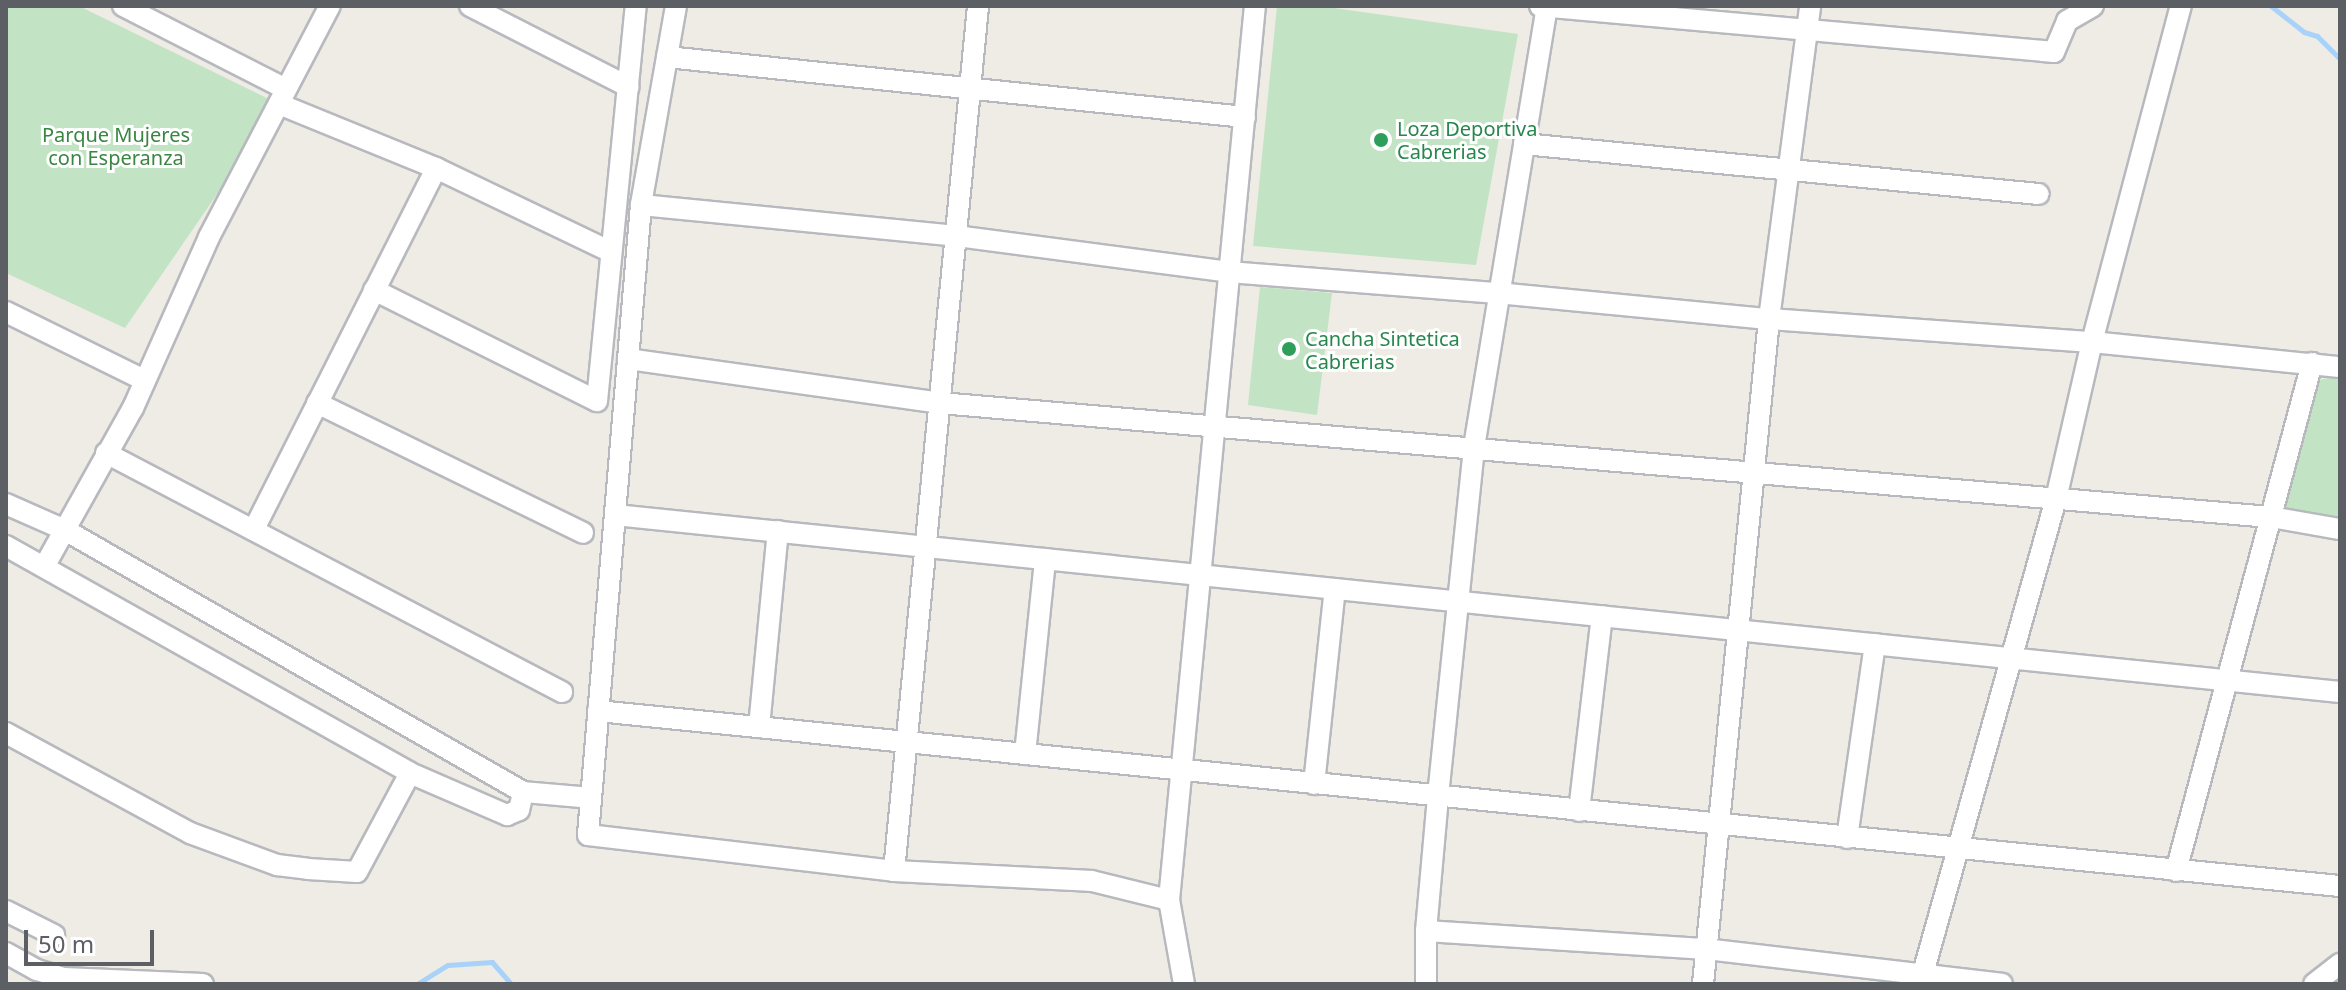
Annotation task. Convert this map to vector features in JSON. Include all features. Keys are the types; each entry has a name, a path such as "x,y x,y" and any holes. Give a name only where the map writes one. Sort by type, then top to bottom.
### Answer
{"street":[{"path":"44,567 144,380 209,237 330,6"},
{"path":"470,6 629,87"},
{"path":"374,290 597,401 636,6"},
{"path":"676,6 641,205 588,835 894,871 1092,881 1169,900"},
{"path":"894,871 978,6"},
{"path":"1184,984 1169,900 1255,6"},
{"path":"1540,6 2054,52 2067,21 2093,6"},
{"path":"1426,984 1426,931 1438,796 1474,447 1497,293 1547,6"},
{"path":"1703,984 1769,319 1786,169 1810,6"},
{"path":"1922,979 2056,499 2092,342 2181,6"},
{"path":"134,8 282,97 611,252"},
{"path":"667,57 970,91 1245,117"},
{"path":"1524,144 2039,194"},
{"path":"254,529 436,168"},
{"path":"641,205 956,236 1229,272 1769,319 2092,342 2340,367"},
{"path":"6,312 144,380"},
{"path":"628,359 940,403 2271,517 2340,529"},
{"path":"2176,871 2312,363"},
{"path":"317,403 583,533"},
{"path":"106,453 562,692"},
{"path":"6,504 25,515 65,530 523,792 591,798"},
{"path":"25,515 7,548 410,773 507,815 519,810 523,792"},
{"path":"615,515 2340,692"},
{"path":"759,727 778,531"},
{"path":"1025,754 1045,559"},
{"path":"1314,784 1335,589"},
{"path":"1579,811 1602,616"},
{"path":"1847,838 1875,644"},
{"path":"598,711 2340,886"},
{"path":"6,733 190,833 277,865 308,869 357,872 410,773"},
{"path":"6,911 54,935"},
{"path":"1426,931 1706,949 1922,979 2002,984"},
{"path":"6,953 37,970 64,978 203,984"},
{"path":"2314,984 2340,964"}],"green space":[{"name":"Parque Mujeres con Esperanza","path":"6,6 79,6 279,104 125,328 6,273"},
{"name":"Loza Deportiva Cabrerias","path":"1277,6 1320,6 1518,34 1476,265 1253,246"},
{"name":"Cancha Sintetica Cabrerias","path":"1260,287 1332,293 1317,415 1248,405"},
{"path":"2331,377 2340,379 2340,517 2285,509 2320,380"}],"waterway":[{"path":"2271,6 2304,32 2317,36 2340,59"},
{"path":"417,984 448,965 492,962 511,984"}],"place":[{"name":"Loza Deportiva Cabrerias","path":"1381,140"},
{"name":"Cancha Sintetica Cabrerias","path":"1289,349"}]}
